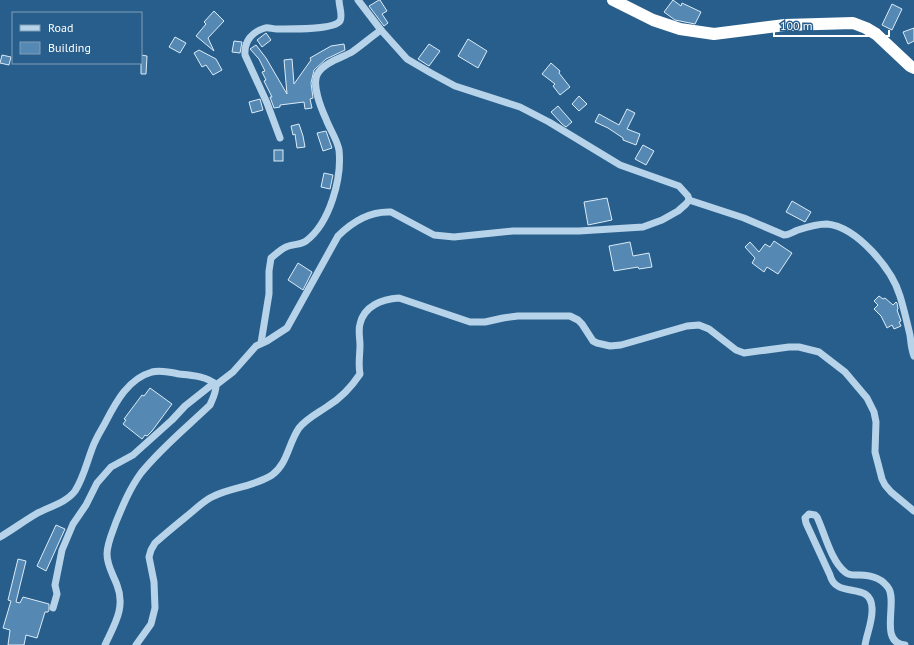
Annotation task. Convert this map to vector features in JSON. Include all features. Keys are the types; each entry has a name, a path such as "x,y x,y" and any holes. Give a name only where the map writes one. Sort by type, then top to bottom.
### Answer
{"highway":[{"path":"614,0 653,20 680,29 714,34 785,25 853,23 876,34 914,68"}],"street":[{"path":"280,138 267,103 245,55 246,41 251,36 266,27 275,29 323,27 336,24 340,21 341,17 339,0"},
{"path":"358,0 381,30 408,59 431,73 455,86 520,107 620,165 678,186 688,196 689,200 744,218 784,236 818,225 828,224 852,232 879,259 890,275 900,295 914,356"},
{"path":"261,343 269,294 269,271 271,258 286,247 305,242 320,228 337,185 339,168 338,150 336,141 326,120 315,80 319,71 327,65 352,52 381,30"},
{"path":"53,608 57,594 55,585 62,550 73,524 86,505 97,483 111,467 133,455 172,420 185,406 234,372 256,346 282,332 290,323 338,236 354,223 371,214 391,212 434,235 454,237 500,232 579,231 643,227 662,220 678,211 689,200"},
{"path":"136,645 151,624 155,608 154,582 150,550 155,543 213,496 259,482 280,468 298,429 312,416 329,406 343,394 360,374 359,324 364,314 370,308 378,302 392,298 399,298 477,323 518,316 570,316 578,320 593,341 601,345 621,345 687,326 699,325 709,328 736,350 744,353 789,346 819,352 845,372 867,398 874,412 876,422 875,452 882,479 891,492 914,511"},
{"path":"0,537 36,514 67,499 75,491 92,447 114,406 134,381 153,372 166,372 193,376 209,380 215,384"},
{"path":"105,645 117,622 120,603 117,585 110,572 107,552 125,499 140,474 150,462 210,405 214,395 215,384"},
{"path":"865,645 872,608 870,598 864,592 839,588 832,581 806,523 805,518 809,514 815,515 817,518 829,544 833,557 844,572 849,575 869,576 886,585 892,598 890,616 892,634 897,643 905,645"}],"building":[{"path":"379,0 387,11 382,14 388,23 384,26 369,6"},
{"path":"673,0 681,6 682,3 701,12 695,24 675,20 664,12"},
{"path":"892,4 902,9 892,30 882,25"},
{"path":"214,11 224,21 208,38 214,51 196,36 206,24 204,22"},
{"path":"914,28 914,41 908,44 903,32"},
{"path":"266,33 271,40 262,47 257,40"},
{"path":"175,37 186,43 180,53 169,47"},
{"path":"468,39 487,51 478,68 458,56"},
{"path":"234,41 242,42 240,53 232,52"},
{"path":"344,44 345,50 326,59 314,70 311,83 313,98 310,99 312,108 305,109 304,102 280,105 280,107 274,108 270,97 272,97 264,81 266,80 262,72 265,71 259,59 250,49 256,45 266,58 287,94 284,60 292,59 294,84 311,60 310,58 331,46"},
{"path":"429,44 440,51 429,66 418,59"},
{"path":"199,50 216,59 222,70 213,75 206,65 202,67 194,53"},
{"path":"2,55 11,57 9,65 0,63"},
{"path":"142,55 147,56 146,74 141,74"},
{"path":"551,63 560,71 559,73 570,87 560,95 553,86 555,84 542,74"},
{"path":"579,96 587,104 579,111 572,104"},
{"path":"260,99 263,110 252,113 249,102"},
{"path":"558,106 572,122 566,127 551,112"},
{"path":"627,109 635,113 627,129 640,134 636,145 623,140 623,138 608,128 595,122 599,114 619,125"},
{"path":"299,124 305,147 297,148 295,134 293,135 291,126"},
{"path":"326,131 332,148 323,151 317,133"},
{"path":"643,145 654,151 646,165 635,159"},
{"path":"274,150 283,150 283,161 274,161"},
{"path":"324,173 333,175 330,189 321,187"},
{"path":"607,198 612,220 588,225 584,202"},
{"path":"792,201 811,212 805,222 786,212"},
{"path":"774,241 792,253 778,274 767,267 764,272 752,263 755,258 745,247 750,242 759,252 765,244 770,247"},
{"path":"630,242 633,256 649,253 652,267 639,269 638,267 614,271 609,246"},
{"path":"298,263 312,272 303,290 288,280"},
{"path":"879,296 883,299 885,298 893,305 896,302 897,303 897,310 901,321 899,322 901,326 894,329 892,325 887,328 881,316 874,309 878,305 874,301"},
{"path":"150,388 172,404 152,431 147,436 145,435 142,439 123,424 126,420 124,419 142,395 144,396"},
{"path":"56,525 65,529 46,571 37,566"},
{"path":"18,559 26,561 16,602 20,603 23,597 49,604 49,610 48,612 45,612 37,638 26,635 24,645 8,645 10,630 3,628 11,601 8,600"}]}
